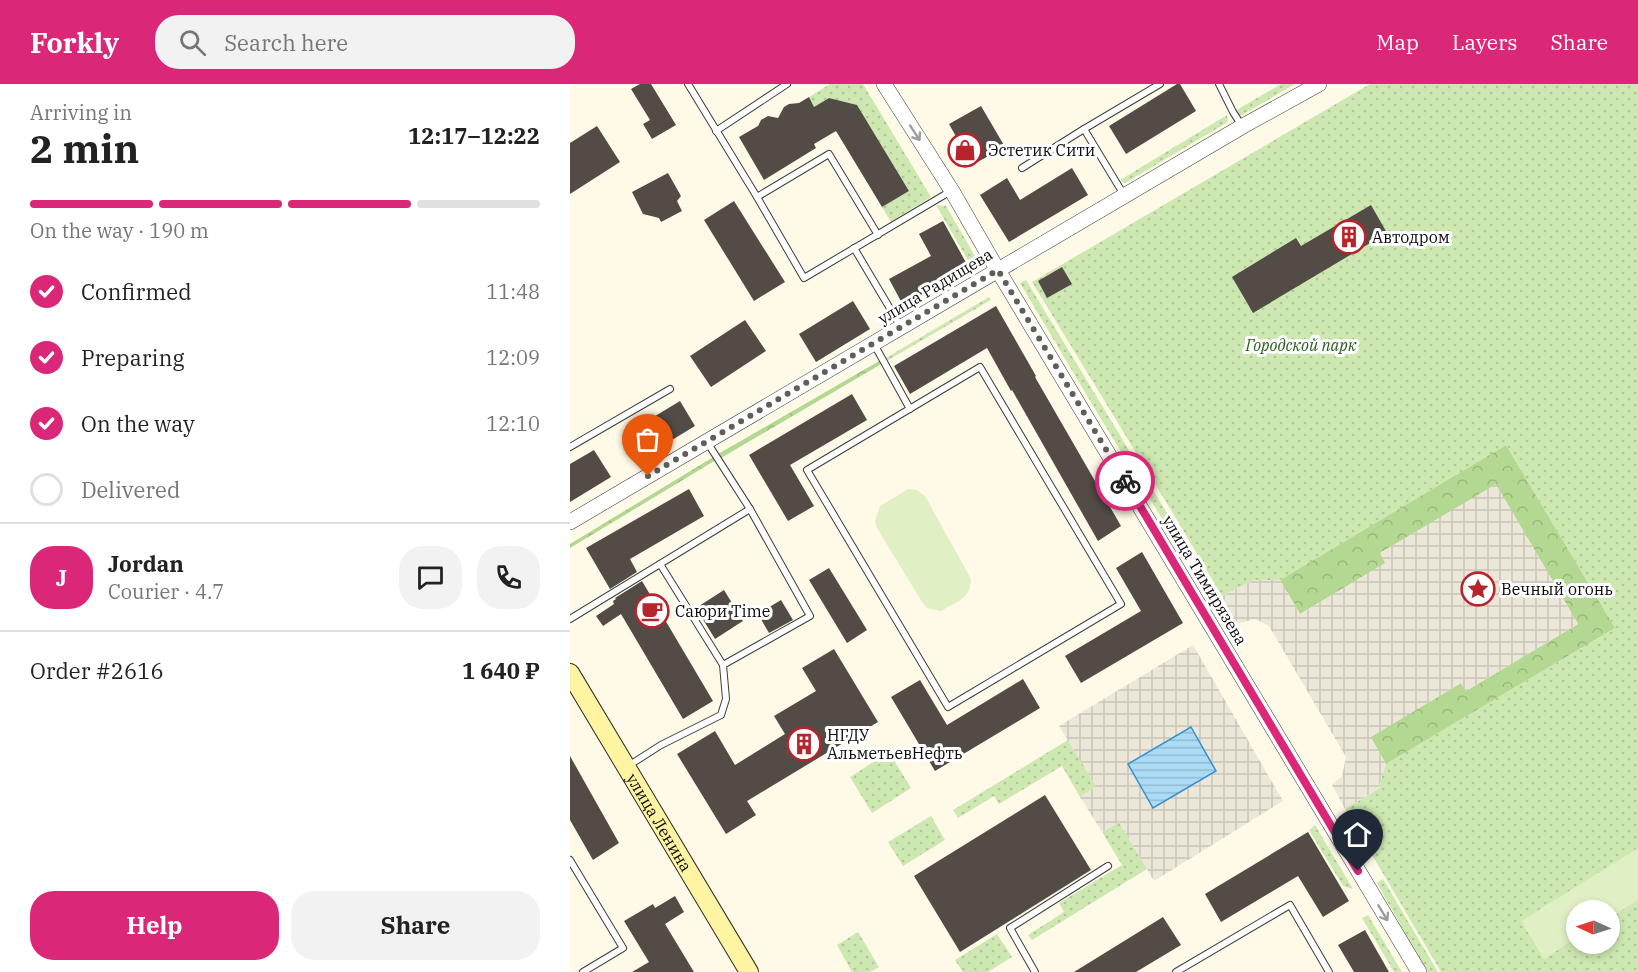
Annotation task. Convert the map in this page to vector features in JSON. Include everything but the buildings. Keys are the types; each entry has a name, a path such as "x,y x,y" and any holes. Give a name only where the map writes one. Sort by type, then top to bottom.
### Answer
{"main road":[{"name":"улица Ленина","path":"570,673 748,972"}],"street":[{"name":"улица Тимирязева","path":"884,84 952,191 1419,972"},
{"name":"улица Радищева","path":"570,522 1243,126 1319,84"}],"lane":[{"path":"688,84 804,278 952,191"},
{"path":"716,130 787,84"},
{"path":"1022,168 1160,84"},
{"path":"1219,84 1243,126"},
{"path":"1084,129 1124,196"},
{"path":"757,197 829,154 878,235"},
{"path":"854,248 901,327"},
{"path":"874,343 910,409"},
{"path":"980,367 1121,604 948,707 807,470 910,409 980,367"},
{"path":"570,447 670,389"},
{"path":"707,441 750,509 810,616 723,665"},
{"path":"570,619 750,509"},
{"path":"626,767 661,745 722,715 726,699 723,665 660,564"},
{"path":"570,860 623,948 583,972"},
{"path":"1035,972 1010,928 1108,866"},
{"path":"1176,972 1290,905 1329,972"}],"green space":[{"path":"830,84 863,84 931,197 891,222 882,207 909,191 857,105 829,98 814,107 809,97"},
{"path":"1281,84 1295,84 1237,118 1233,112"},
{"name":"Городской парк","path":"1370,84 1638,84 1638,972 1441,972 1345,809 1378,789 1386,764 1615,628 1506,445 1280,580 1254,580 1222,596 1032,282"},
{"path":"1227,115 1228,122 1125,183 1120,180"},
{"path":"936,205 946,206 976,258 969,262"},
{"path":"1026,280 1175,526 1169,530 1020,283"},
{"path":"989,297 991,300 885,362 884,359"},
{"path":"881,360 883,363 721,458 718,454"},
{"path":"1506,445 1615,628 1386,764 1370,737 1461,683 1466,691 1578,624 1496,485 1380,553 1386,563 1300,614 1280,580"},
{"path":"715,456 716,460 570,548 570,544"},
{"path":"908,489 917,490 925,496 971,579 965,596 941,611 927,608 922,602 875,521 880,506"},
{"path":"1068,740 1097,787 1080,797 1062,766 999,804 994,796 958,818 953,810"},
{"path":"889,752 911,788 872,813 850,777"},
{"path":"931,816 945,840 903,866 888,842"},
{"path":"1119,822 1147,869 1032,940 1028,935 1064,912 1059,903 1122,865 1102,832"},
{"path":"1315,825 1353,889 1343,886 1309,830"},
{"path":"1638,848 1638,900 1620,912 1620,900 1566,900 1566,945 1544,959 1521,921"},
{"path":"1383,879 1438,972 1427,972 1377,883"},
{"path":"1368,915 1402,972 1394,972 1362,918"},
{"path":"858,932 879,967 870,972 852,972 837,945"},
{"path":"997,934 1012,957 988,972 963,972 955,960"}],"shaded area":[{"path":"1496,484 1578,624 1466,691 1461,683 1371,737 1386,764 1378,789 1345,809 1332,785 1342,776 1346,757 1269,626 1255,619 1236,624 1222,596 1254,580 1280,580 1300,614 1385,563 1380,553"},
{"path":"1193,645 1283,801 1154,881 1119,822 1102,832 1080,797 1096,786 1059,726"}],"water":[{"path":"1191,727 1216,771 1153,808 1128,764"}],"way so far":[{"path":"648,476 998,270 1125,481"}],"place":[{"name":"Эстетик Сити","path":"965,150"},
{"name":"Автодром","path":"1349,237"},
{"name":"Вечный огонь","path":"1478,589"},
{"name":"Саюри Time","path":"652,611"},
{"name":"НГДУ АльметьевНефть","path":"804,744"}],"route":[{"path":"1125,481 1358,871"}]}
